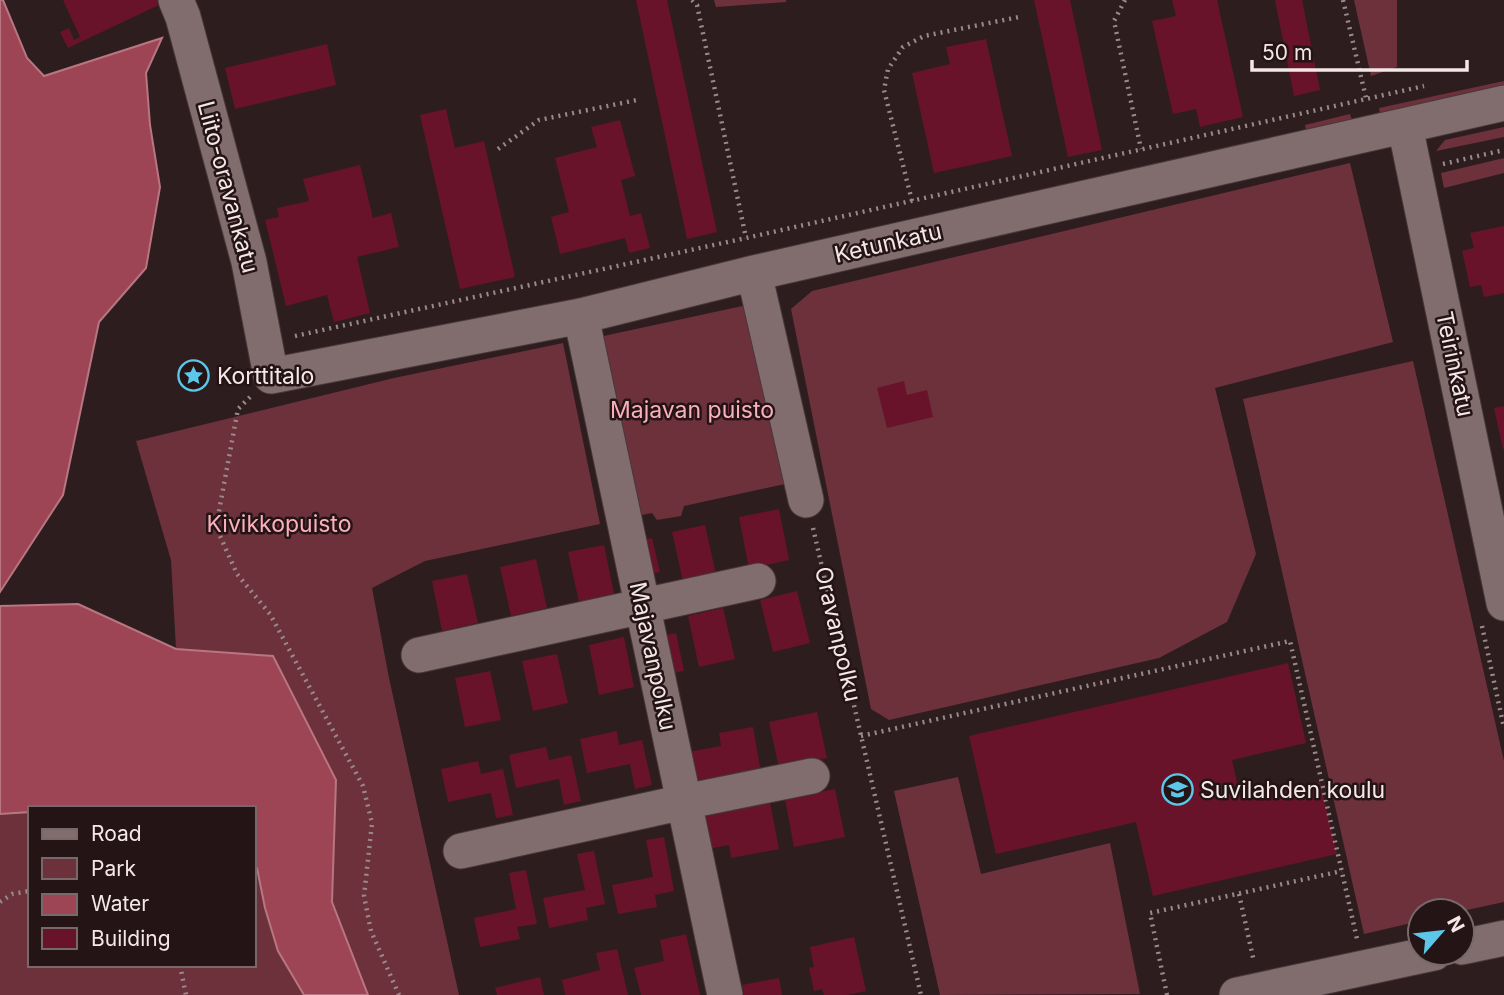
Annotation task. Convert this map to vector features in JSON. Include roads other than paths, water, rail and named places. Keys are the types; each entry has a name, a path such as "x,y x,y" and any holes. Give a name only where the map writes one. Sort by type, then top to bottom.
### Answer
{"street":[{"name":"Liito-oravankatu","path":"176,0 183,17 249,262 271,376"},
{"name":"Ketunkatu","path":"271,376 581,316 754,273 1504,103"},
{"name":"Teirinkatu","path":"1389,130 1504,603"},
{"path":"754,273 806,500"},
{"name":"Majavanpolku","path":"581,316 725,995"},
{"path":"419,655 758,581"},
{"path":"461,850 812,776"},
{"path":"1476,944 1504,938"},
{"path":"1249,993 1406,959"}],"water":[{"path":"0,0 3,0 27,58 44,76 162,38 146,73 150,125 160,187 146,268 99,322 63,495 0,592"},
{"path":"78,604 176,649 273,656 336,780 332,902 368,995 304,995 278,951 265,908 256,867 256,806 28,806 28,812 0,814 0,606"}],"place":[{"name":"Korttitalo","path":"194,376"},
{"name":"Suvilahden koulu","path":"1177,790"}],"park label":[{"name":"Majavan puisto","path":"692,410"},
{"name":"Kivikkopuisto","path":"279,524"}]}
